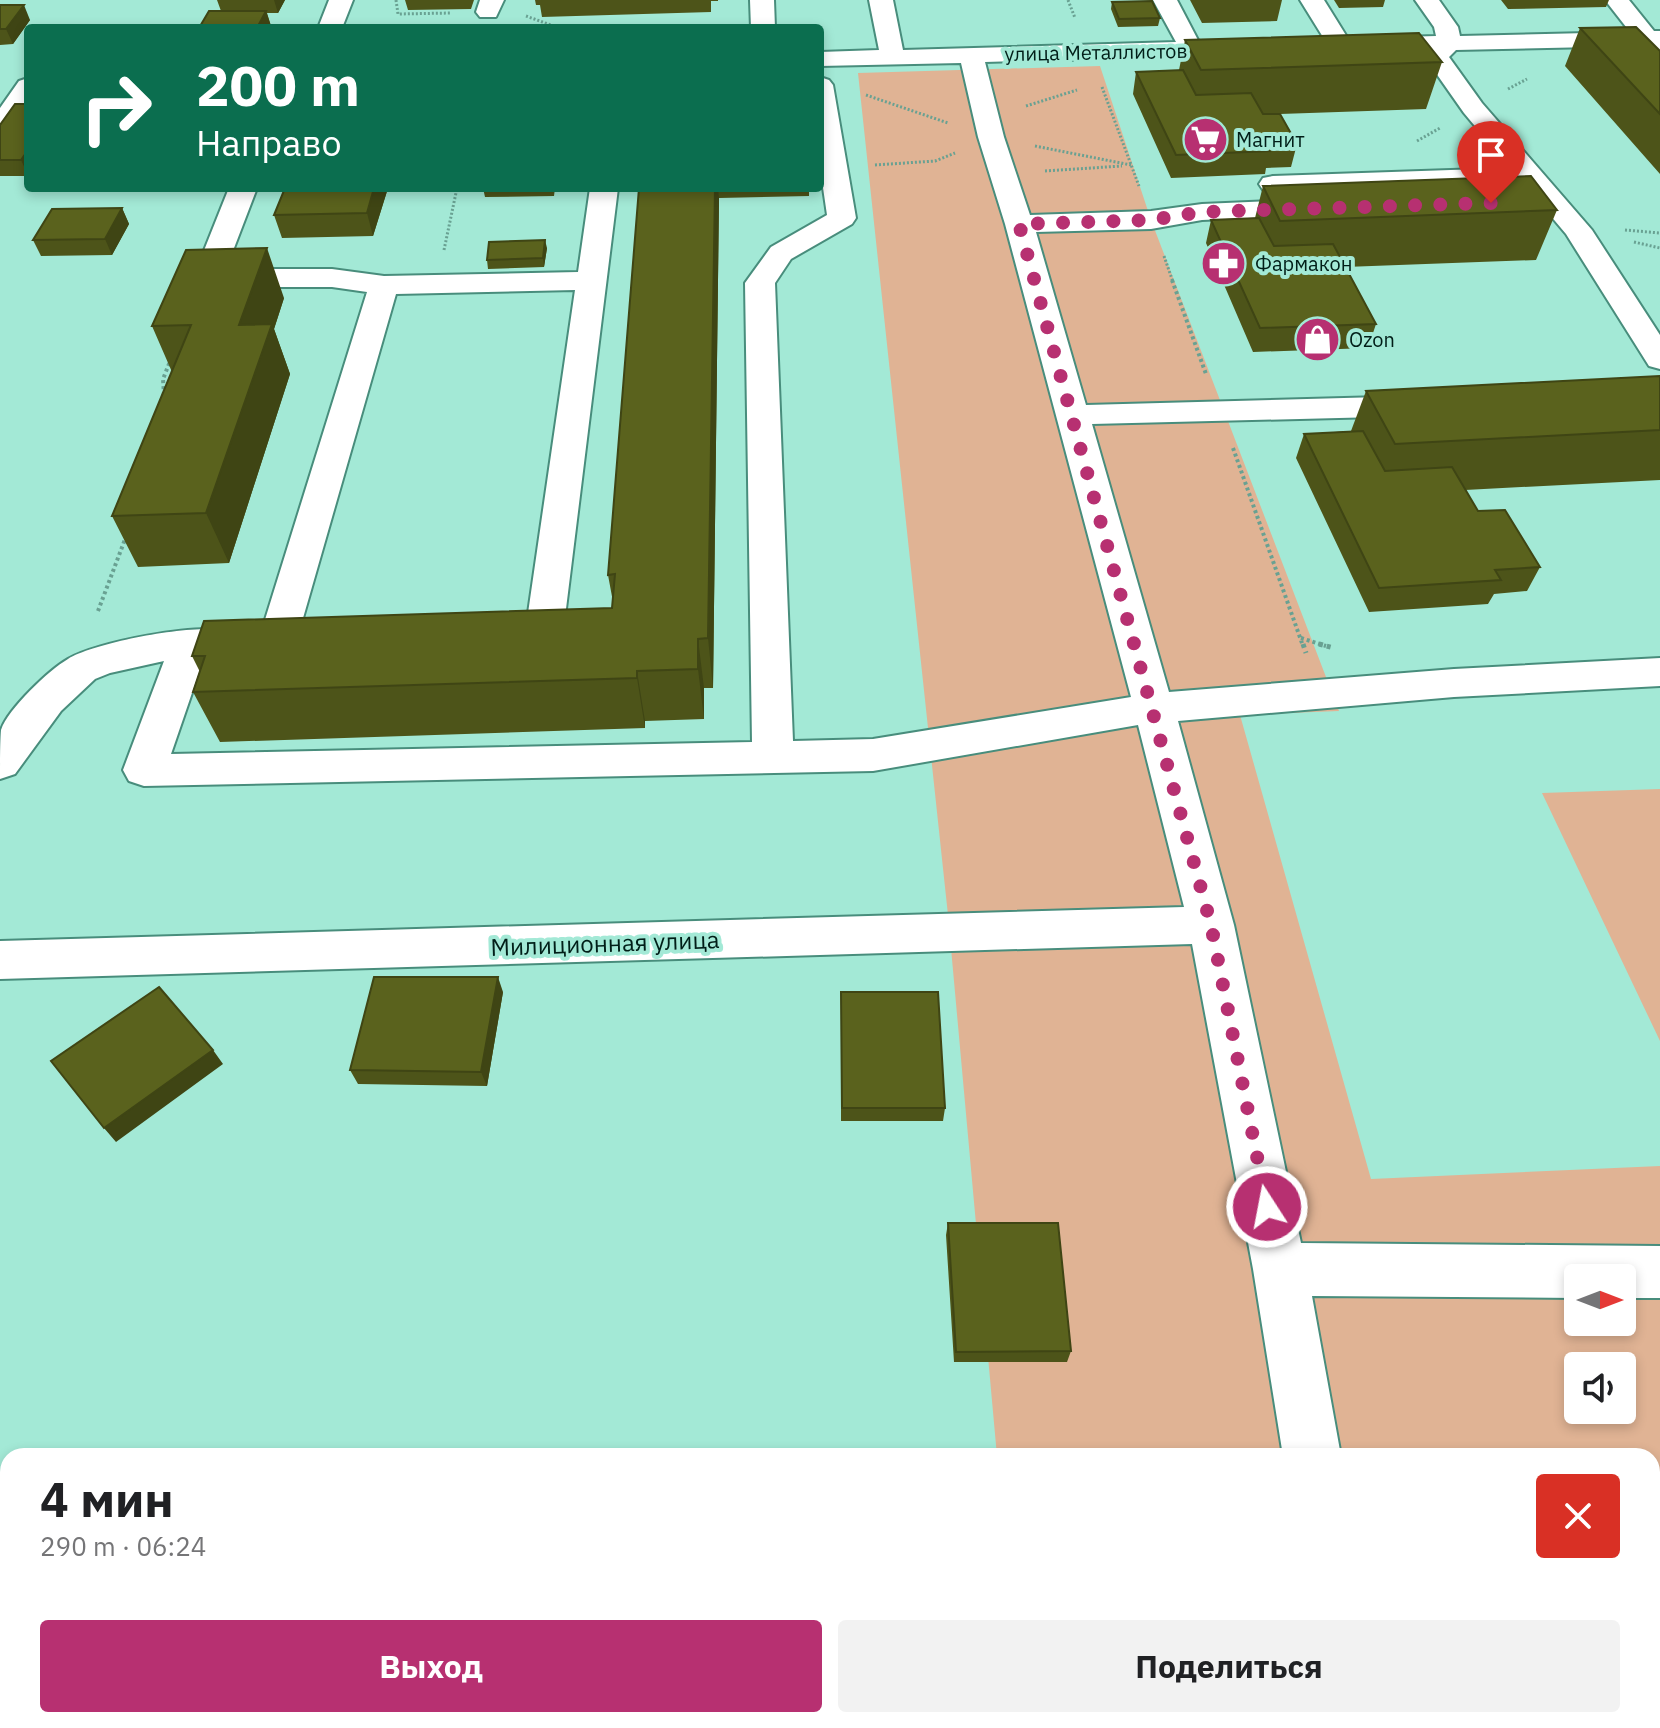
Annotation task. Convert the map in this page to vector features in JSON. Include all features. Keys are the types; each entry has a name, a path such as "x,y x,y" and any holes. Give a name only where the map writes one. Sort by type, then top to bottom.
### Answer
{"street":[{"path":"332,24 341,0"},
{"path":"762,0 763,24"},
{"path":"881,0 892,57"},
{"path":"1165,0 1191,49"},
{"path":"1312,0 1340,45"},
{"path":"1427,0 1446,27 1450,43"},
{"path":"1617,0 1655,43"},
{"path":"1450,43 1436,56 1473,108 1578,230 1660,359"},
{"path":"1310,46 1655,43"},
{"name":"улица Металлистов","path":"824,59 1265,47"},
{"path":"971,55 991,137 1019,224 1154,708 1211,925 1280,1269 1311,1448"},
{"path":"0,83 24,85"},
{"path":"0,127 24,91"},
{"path":"773,757 760,283 781,253 842,218 824,109"},
{"path":"1267,184 1530,175"},
{"path":"241,192 208,278 332,278 384,285 590,281"},
{"path":"481,634 544,633 603,192"},
{"path":"1522,203 1553,202"},
{"path":"1019,224 1151,220 1202,212 1475,204"},
{"path":"0,763 30,717 83,666 191,641 294,638 384,285"},
{"path":"1070,415 1456,405"},
{"path":"191,641 144,770 873,755 1154,708 1320,693 1660,672"},
{"name":"Милиционная улица","path":"3,969 1211,925"},
{"path":"1280,1269 1660,1272"}],"path":[{"path":"396,0 398,14 490,6"},
{"path":"1068,0 1131,165 1320,693"},
{"path":"834,168 935,161 991,137 1025,107 1100,82"},
{"path":"863,94 991,137 1131,165"},
{"path":"1002,173 1131,165"},
{"path":"436,284 456,192"},
{"path":"164,404 163,379 208,278"},
{"path":"98,611 129,527"}],"shaded area":[{"path":"1100,66 1151,220 1339,711 1240,715 1371,1179 1660,1166 1660,1448 996,1448 948,915 858,73"},
{"path":"1660,789 1660,1041 1542,793"}],"building":[{"path":"1152,1 1160,18 1119,19 1112,2"},
{"path":"0,5 24,5 6,29 0,29"},
{"path":"209,11 266,11 259,24 201,24"},
{"path":"1636,27 1660,51 1660,114 1580,28"},
{"path":"1419,33 1442,62 1201,70 1185,40"},
{"path":"1183,70 1196,95 1251,93 1263,114 1280,114 1297,144 1267,145 1270,151 1176,155 1136,72"},
{"path":"15,104 24,104 24,156 21,160 0,160 0,125"},
{"path":"1531,176 1557,210 1280,221 1263,186"},
{"path":"283,192 373,192 367,213 274,215"},
{"path":"639,192 715,192 708,638 698,639 698,669 637,671 637,678 193,692 205,656 192,656 204,621 612,608 615,574 608,575"},
{"path":"122,208 105,239 33,240 52,209"},
{"path":"1259,218 1274,246 1333,244 1376,324 1260,328 1211,220"},
{"path":"545,240 543,258 487,260 489,242"},
{"path":"267,248 239,325 272,324 206,513 112,516 191,325 152,326 186,250"},
{"path":"1660,376 1660,430 1395,444 1366,391"},
{"path":"1363,431 1385,471 1452,467 1478,511 1505,510 1540,567 1495,570 1501,580 1379,588 1304,434"},
{"path":"374,977 498,977 481,1072 350,1070"},
{"path":"159,987 213,1050 104,1128 51,1061"},
{"path":"841,992 938,992 945,1108 842,1108"},
{"path":"948,1223 1058,1223 1071,1351 956,1352"}],"place":[{"name":"Магнит","path":"1205,139"},
{"name":"Фармакон","path":"1224,263"},
{"name":"Ozon","path":"1318,339"}],"route":[{"path":"1267,1207 1211,925 1019,224 1151,220 1202,212 1491,203"}]}
